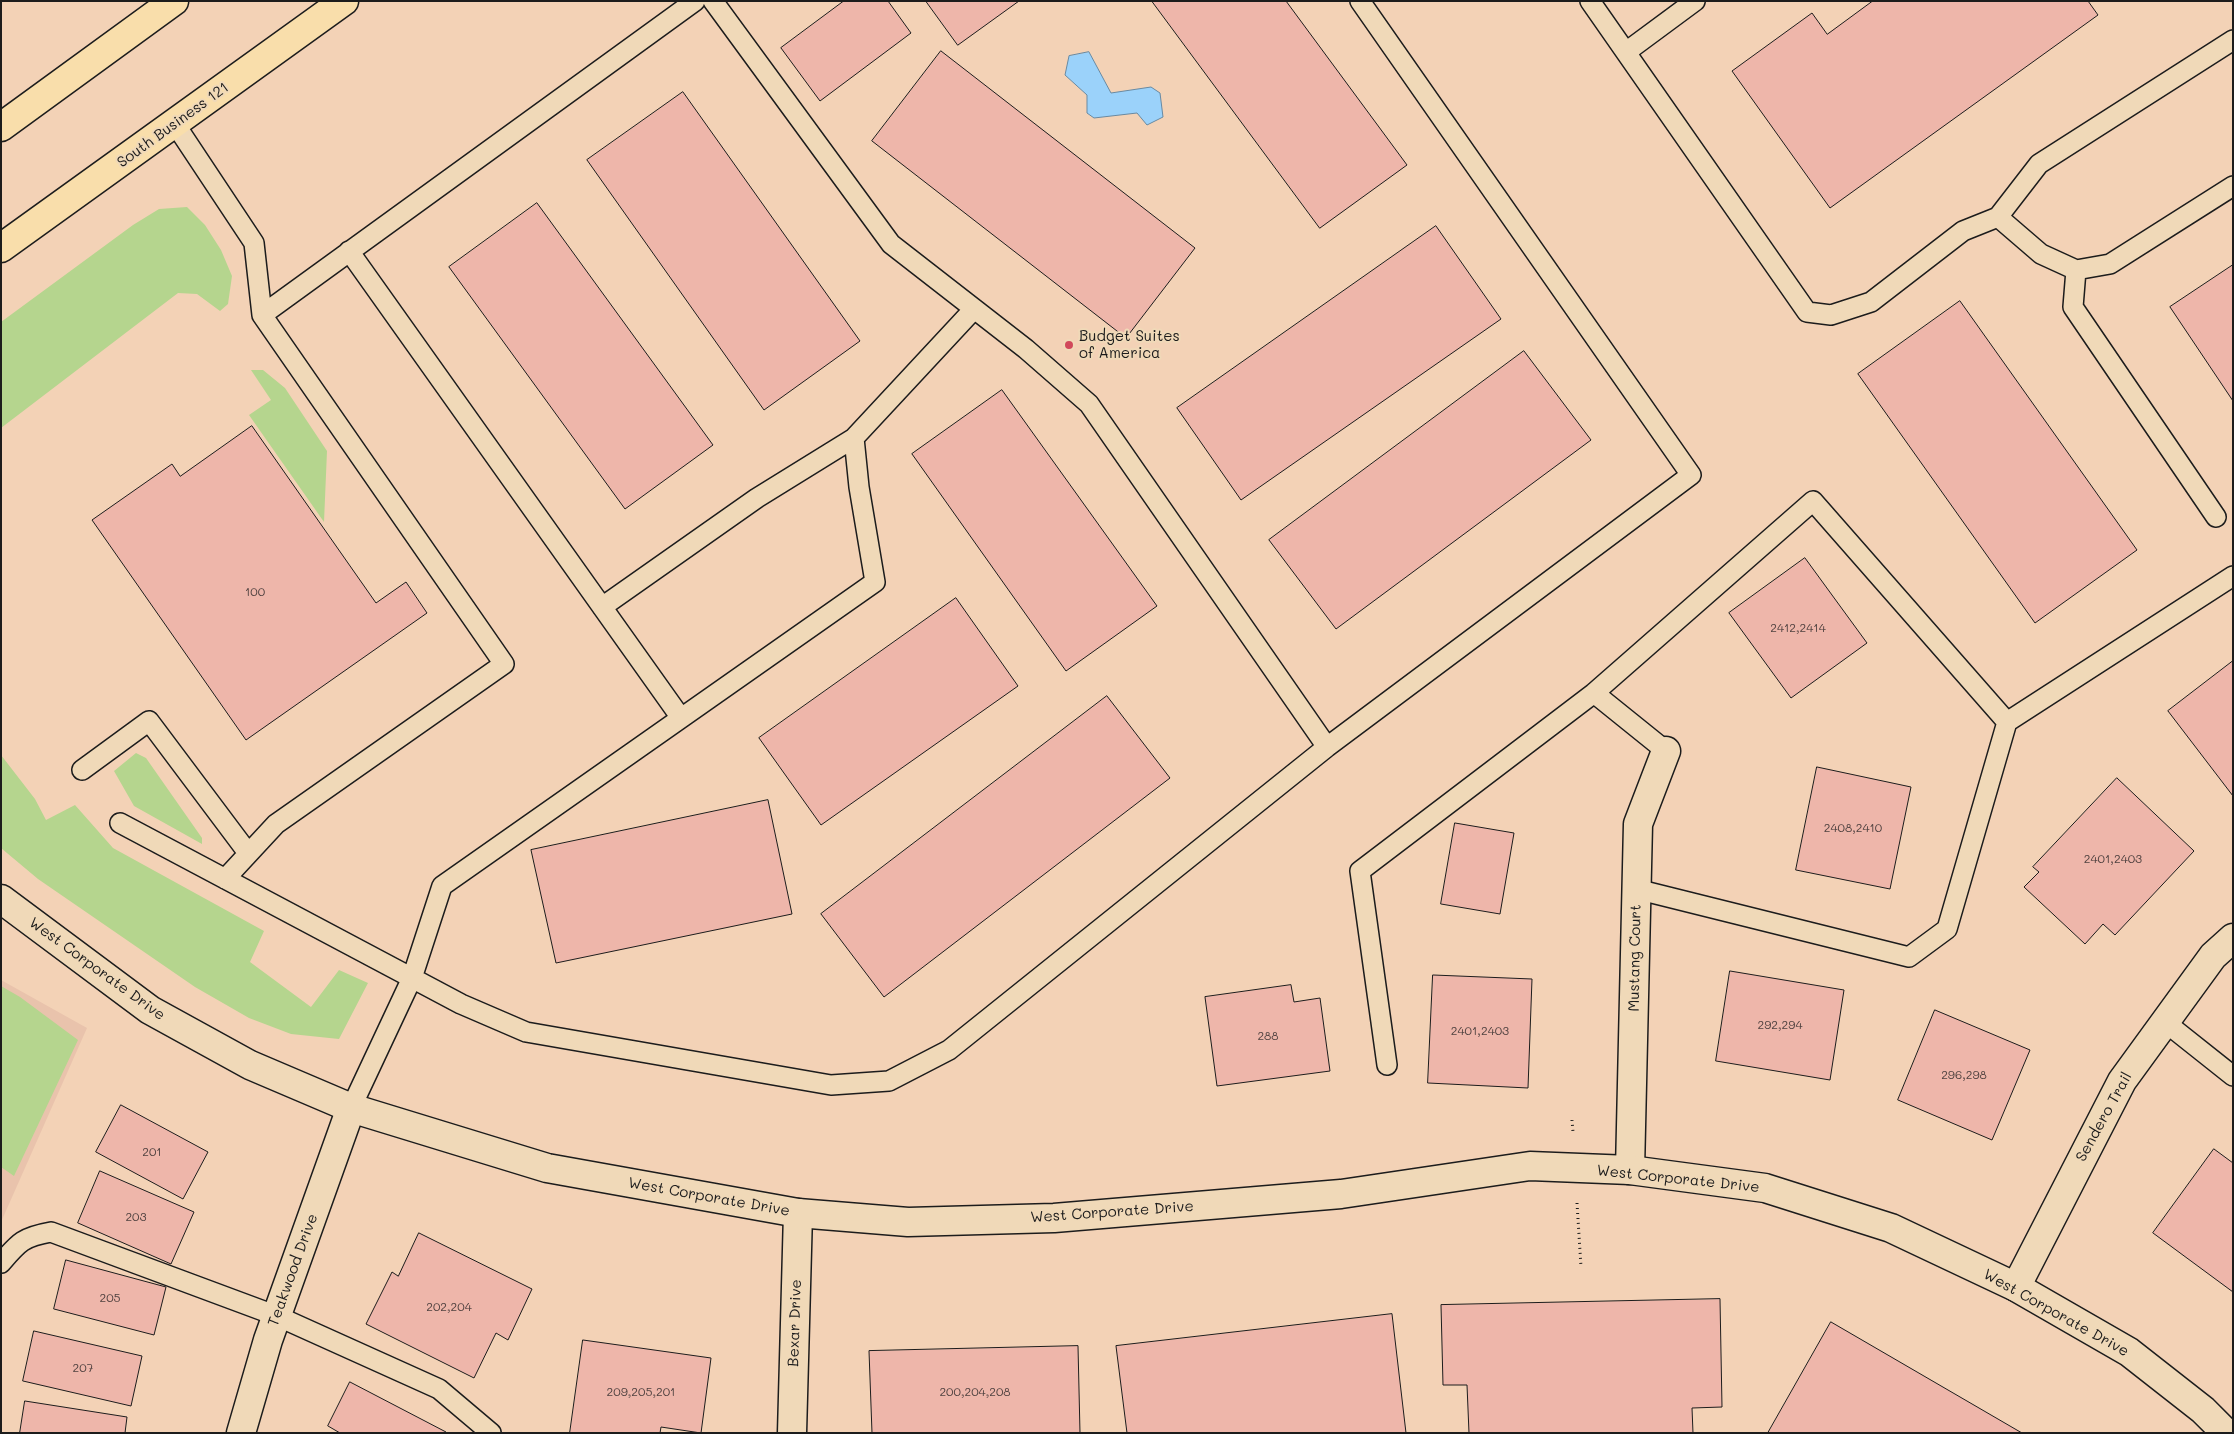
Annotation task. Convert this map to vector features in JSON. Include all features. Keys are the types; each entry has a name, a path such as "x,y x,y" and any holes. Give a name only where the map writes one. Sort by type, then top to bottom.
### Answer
{"main road":[{"path":"1,127 174,1"},
{"name":"South Business 121","path":"1,248 344,1"}],"street":[{"name":"Mustang Court","path":"1630,1170 1638,824 1666,751"},
{"name":"West Corporate Drive","path":"1,899 150,1010 250,1065 351,1108 547,1168 798,1213 908,1222 1054,1218 1341,1194 1530,1166 1630,1170 1765,1188 1891,1228 2016,1287 2128,1352 2203,1410 2226,1433"},
{"name":"Sendero Trail","path":"2016,1287 2122,1082 2213,956 2233,938"},
{"name":"Teakwood Drive","path":"241,1433 268,1340 351,1108"},
{"name":"Bexar Drive","path":"792,1433 798,1213"}],"lane":[{"path":"262,315 695,1"},
{"path":"713,1 892,244 1026,349 1089,404 1327,747"},
{"path":"120,823 461,1004 526,1032 832,1085 889,1081 949,1050 1327,747 1691,474 1360,1"},
{"path":"1590,1 1808,312 1831,315 1871,302 1963,231 1998,217 2039,164 2233,40"},
{"path":"1626,52 1695,1"},
{"path":"175,124 254,243 262,315 504,664 276,824 225,878"},
{"path":"1998,217 2041,254 2076,270 2110,264 2233,186"},
{"path":"350,251 681,718"},
{"path":"2076,270 2073,307 2216,517"},
{"path":"602,607 757,498 854,438 974,309"},
{"path":"351,1108 412,978 442,886 875,582 859,487 854,438"},
{"path":"1388,1065 1360,871 1594,693 1813,502 2006,722"},
{"path":"1636,890 1909,957 1947,929 2006,722 2233,576"},
{"path":"1594,693 1666,751"},
{"path":"82,770 149,722 248,853"},
{"path":"2165,1022 2233,1076"},
{"path":"1,1263 17,1244 33,1235 51,1232 277,1316 439,1389 491,1433"}],"shaded area":[{"path":"1,980 87,1028 1,1222"}],"green space":[{"path":"187,207 205,225 221,250 232,276 228,304 220,311 197,294 178,293 1,428 1,322 133,225 159,209"},
{"path":"251,370 263,370 285,388 327,451 324,522 249,415 271,400"},
{"path":"136,753 146,758 202,838 202,844 134,806 114,771"},
{"path":"1,755 35,799 46,820 75,805 113,848 264,931 250,962 311,1007 339,970 368,983 339,1039 291,1034 249,1018 195,987 38,879 1,848"},
{"path":"1,986 20,997 78,1040 14,1176 1,1167"}],"water":[{"path":"1089,52 1111,93 1151,87 1160,93 1163,117 1147,125 1137,113 1094,118 1087,113 1087,95 1065,75 1069,56"}],"building":[{"path":"844,1 888,1 911,33 820,101 781,48"},
{"path":"926,1 1019,1 958,45"},
{"path":"1152,1 1286,1 1407,165 1320,228"},
{"path":"1873,1 2088,1 2098,15 1830,208 1732,71 1812,13 1827,34"},
{"path":"941,51 1195,248 1126,338 872,141"},
{"path":"683,92 860,341 764,410 587,160"},
{"path":"537,203 713,445 625,509 449,267"},
{"path":"1436,226 1501,319 1241,500 1177,408"},
{"path":"2233,265 2233,401 2170,307"},
{"path":"1960,301 2137,550 2035,623 1858,374"},
{"path":"1524,351 1591,440 1336,629 1269,540"},
{"path":"1002,390 1157,606 1066,671 912,454"},
{"path":"252,426 376,603 406,582 427,613 246,740 92,520 172,464 180,476"},
{"path":"1805,558 1867,643 1791,698 1729,613"},
{"path":"956,598 1018,686 821,825 759,738"},
{"path":"2233,661 2233,796 2168,711"},
{"path":"1107,696 1170,778 884,997 821,914"},
{"path":"1817,767 1911,787 1890,889 1796,870"},
{"path":"2117,778 2194,851 2115,935 2103,924 2085,944 2024,887 2039,872 2033,867"},
{"path":"768,800 792,914 556,963 531,850"},
{"path":"1455,823 1514,833 1500,914 1441,904"},
{"path":"1730,971 1844,990 1830,1080 1716,1061"},
{"path":"1433,975 1532,979 1528,1088 1428,1083"},
{"path":"1291,985 1294,1002 1320,998 1330,1071 1217,1086 1205,997"},
{"path":"1935,1010 2030,1050 1992,1140 1898,1100"},
{"path":"121,1105 208,1152 183,1199 96,1152"},
{"path":"2214,1149 2233,1163 2233,1292 2153,1233"},
{"path":"100,1171 194,1212 171,1264 78,1223"},
{"path":"419,1233 532,1289 508,1340 496,1333 474,1378 366,1324 392,1272 398,1276"},
{"path":"66,1260 166,1287 154,1335 54,1309"},
{"path":"1720,1299 1722,1407 1692,1408 1693,1433 1469,1433 1467,1385 1443,1385 1441,1305"},
{"path":"1392,1314 1406,1433 1127,1433 1116,1346"},
{"path":"1831,1322 2022,1433 1768,1433"},
{"path":"34,1331 142,1356 131,1406 23,1381"},
{"path":"583,1340 711,1358 701,1433 661,1427 660,1433 570,1433"},
{"path":"1078,1346 1080,1433 872,1433 869,1351"},
{"path":"350,1382 446,1432 340,1433 328,1426"},
{"path":"25,1401 127,1417 125,1433 20,1433"}],"place":[{"name":"Budget Suites of America","path":"1069,345"}]}
